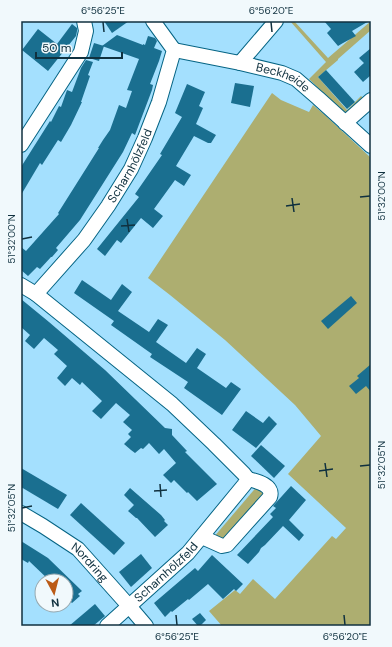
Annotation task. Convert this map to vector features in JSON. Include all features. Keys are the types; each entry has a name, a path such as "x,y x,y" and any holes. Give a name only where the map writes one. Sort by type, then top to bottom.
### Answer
{"street":[{"path":"21,145 81,52 86,31 84,21"},
{"path":"153,21 174,50"},
{"path":"240,63 276,21"},
{"name":"Beckheide","path":"174,50 240,63 282,73 296,79 371,146"},
{"name":"Scharnhölzfeld","path":"36,294 84,240 131,170 159,102 174,50"},
{"path":"346,123 371,100"},
{"name":"Scharnhölzfeld","path":"21,285 36,294 172,404 248,479 262,483 270,490 270,497 226,545 222,546 202,537"},
{"name":"Scharnhölzfeld","path":"107,626 188,553 248,479"},
{"name":"Nordring","path":"21,513 78,549 146,626"}],"green space":[{"path":"290,21 294,21 328,58 371,21 371,30 318,77 347,110 361,96 366,101 349,116 309,79 326,62"},
{"path":"272,93 281,100 309,112 313,105 371,158 371,626 222,626 209,611 235,590 240,594 253,579 275,599 332,536 336,539 346,528 288,474 321,436 295,405 225,340 148,278"},
{"path":"259,484 266,491 226,540 213,538"}],"building":[{"path":"104,21 129,21 112,33"},
{"path":"324,21 369,21 352,31 356,36 338,46 327,33 331,29"},
{"path":"72,24 77,28 76,36 48,71 22,50 38,29 57,44"},
{"path":"117,35 143,45 145,45 148,36 155,38 157,41 154,48 162,51 150,84 153,85 152,90 135,135 132,133 123,152 80,220 56,248 58,250 52,257 40,269 37,267 28,276 21,270 21,247 26,251 59,214 58,213 110,130 119,105 126,108 132,91 127,90 139,59 102,46"},
{"path":"94,43 104,46 99,61 89,58"},
{"path":"371,48 371,75 363,82 354,72 364,63 359,58"},
{"path":"86,60 93,62 88,75 90,76 82,102 71,125 61,142 58,140 42,165 40,163 21,195 21,167 50,121 51,122 59,106 61,107 67,90 72,92 81,68"},
{"path":"326,70 355,102 347,109 318,77"},
{"path":"235,83 254,86 250,107 231,103"},
{"path":"187,84 205,92 199,106 203,108 196,124 216,135 211,143 194,136 176,166 191,175 184,186 175,180 154,209 163,216 153,228 141,218 121,243 117,240 105,256 97,249 139,197 135,194 162,155 160,154 182,117 175,113"},
{"path":"82,280 111,300 122,284 132,292 118,311 149,332 158,319 168,325 156,342 186,363 197,348 206,354 197,368 226,388 231,382 241,389 222,415 184,388 188,382 150,357 152,354 111,325 114,321 74,293"},
{"path":"351,296 357,303 328,329 321,321"},
{"path":"21,299 105,370 165,428 172,429 172,435 187,451 185,452 217,484 197,501 174,480 171,483 163,475 176,463 164,449 159,454 149,443 143,449 141,448 135,453 124,444 131,437 128,434 132,430 123,422 130,415 116,403 101,419 92,411 102,401 82,382 80,385 72,378 65,386 57,378 67,366 54,354 58,350 44,338 34,349 25,341 30,335 21,327"},
{"path":"371,364 371,392 366,386 356,394 349,386 359,378 357,376"},
{"path":"246,411 263,423 269,416 277,424 256,448 232,430"},
{"path":"261,445 285,466 274,478 251,456"},
{"path":"21,468 67,495 58,509 21,487"},
{"path":"291,486 306,500 289,520 304,535 299,541 283,526 261,548 248,564 237,555 273,517 270,514 276,508 273,506"},
{"path":"130,488 161,515 168,525 155,537 137,518 128,511 134,505 124,495"},
{"path":"81,503 125,543 114,555 70,515"},
{"path":"21,541 48,558 63,573 42,573 29,561 28,563 21,559"},
{"path":"141,554 152,568 131,587 119,572"},
{"path":"212,555 243,584 236,591 234,589 223,599 208,584 165,617 154,603 195,568 198,571"},
{"path":"74,583 82,591 78,594 80,596 74,601"},
{"path":"95,604 105,616 104,617 93,626 69,626"},
{"path":"200,613 206,620 198,626 192,619"}]}
